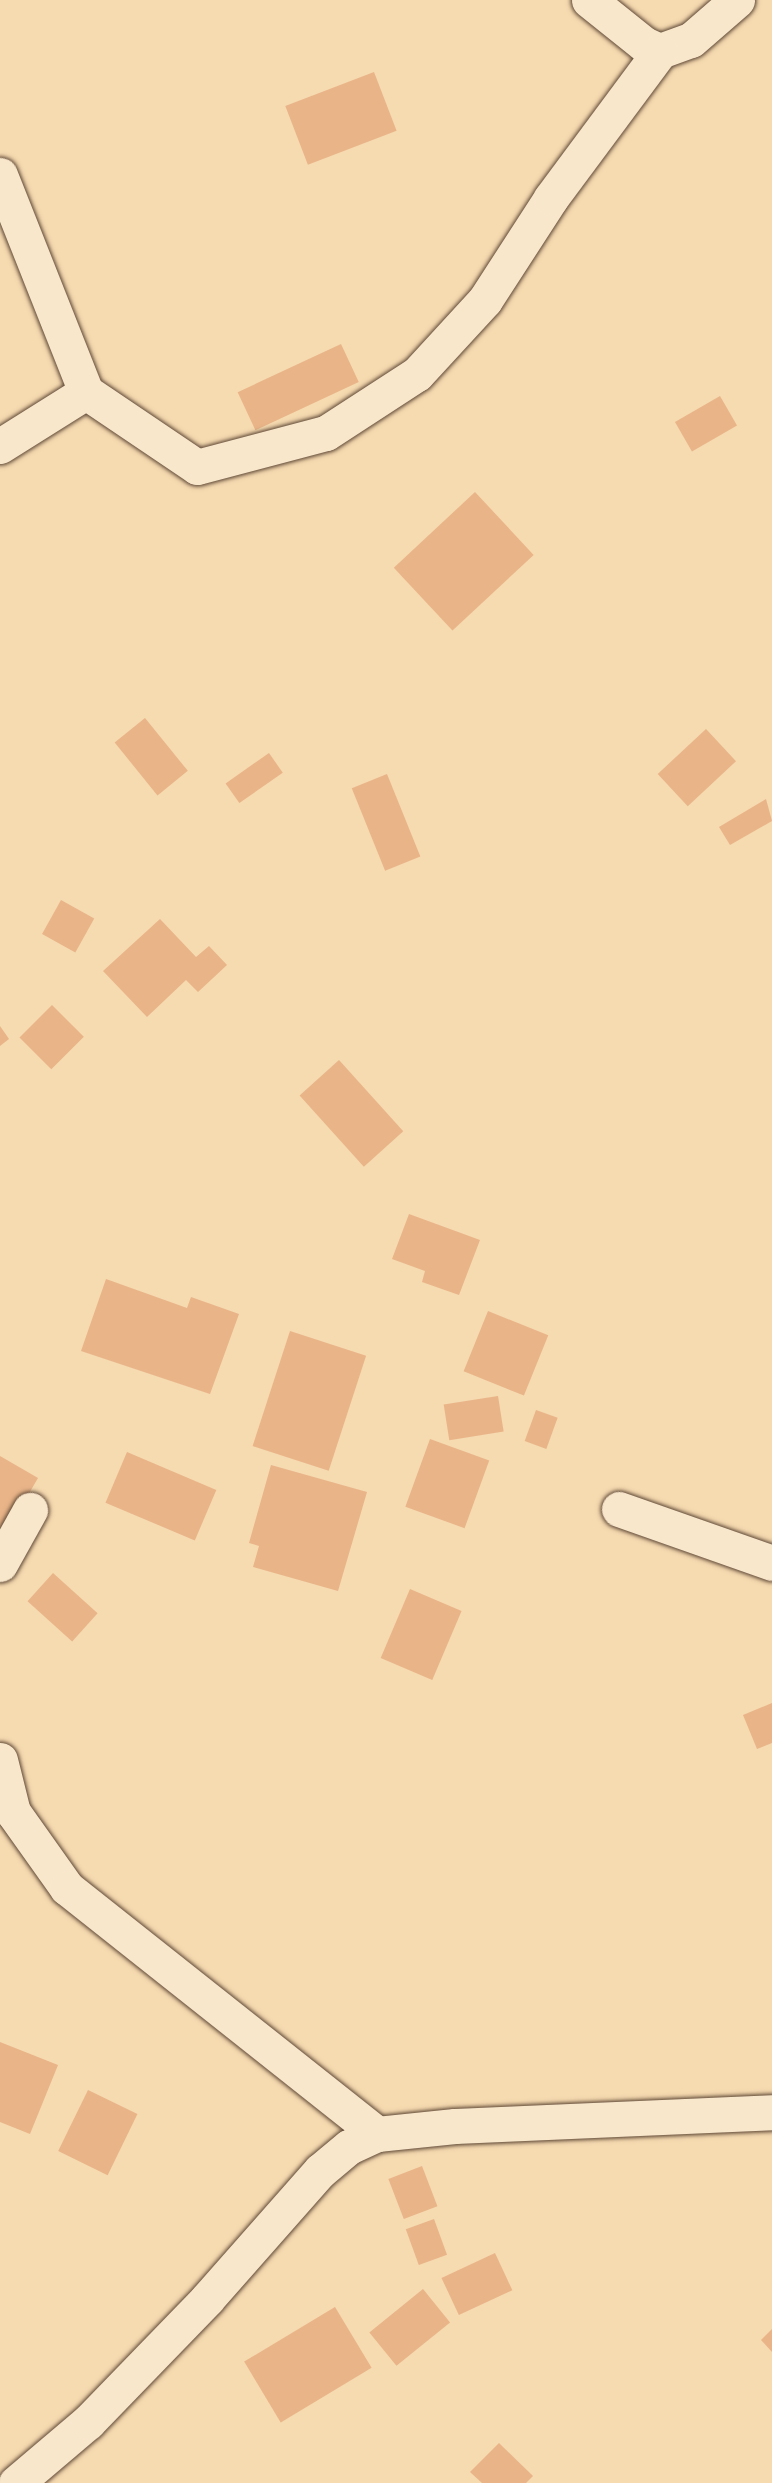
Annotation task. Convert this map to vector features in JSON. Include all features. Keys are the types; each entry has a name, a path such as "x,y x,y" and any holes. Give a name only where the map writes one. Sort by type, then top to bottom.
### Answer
{"street":[{"path":"589,0 643,44 660,51"},
{"path":"0,175 86,392 197,467 326,433 417,374 485,300 551,198 660,51 691,40 737,0"},
{"path":"0,446 86,392"},
{"path":"620,1509 772,1563"},
{"path":"0,1564 30,1510"},
{"path":"0,1760 13,1812 68,1888 377,2134"},
{"path":"16,2483 88,2423 207,2299 320,2171 349,2147 377,2134 455,2126 772,2112"}],"building":[{"path":"374,72 397,131 308,165 285,106"},
{"path":"341,344 359,382 255,430 238,392"},
{"path":"720,396 737,425 692,451 675,422"},
{"path":"475,492 534,555 452,631 394,568"},
{"path":"145,718 188,771 157,795 115,743"},
{"path":"706,729 736,761 688,806 658,774"},
{"path":"269,753 283,773 239,803 226,783"},
{"path":"387,774 420,857 385,871 352,788"},
{"path":"766,799 772,821 730,845 719,827"},
{"path":"61,900 94,918 75,953 42,934"},
{"path":"160,919 196,957 209,946 227,965 198,992 186,980 147,1017 103,971"},
{"path":"52,1005 84,1037 51,1069 19,1038"},
{"path":"0,1026 9,1039 0,1046"},
{"path":"339,1060 403,1131 364,1167 300,1095"},
{"path":"409,1214 480,1240 459,1295 422,1282 425,1271 392,1259"},
{"path":"106,1279 187,1308 191,1297 239,1314 210,1394 81,1351"},
{"path":"488,1311 548,1335 524,1396 464,1371"},
{"path":"290,1331 366,1356 329,1471 253,1446"},
{"path":"498,1396 504,1432 449,1440 444,1405"},
{"path":"536,1410 558,1418 546,1449 525,1441"},
{"path":"430,1439 489,1461 465,1528 405,1507"},
{"path":"127,1452 216,1490 195,1541 106,1503"},
{"path":"0,1456 38,1478 0,1543"},
{"path":"271,1465 367,1492 338,1591 253,1567 259,1546 249,1543"},
{"path":"53,1573 98,1613 72,1641 28,1601"},
{"path":"410,1589 462,1611 432,1680 381,1658"},
{"path":"772,1703 772,1743 757,1749 743,1715"},
{"path":"0,2042 58,2065 30,2134 0,2122"},
{"path":"88,2090 137,2114 108,2175 58,2151"},
{"path":"422,2166 437,2206 404,2219 388,2179"},
{"path":"434,2219 447,2255 419,2265 406,2229"},
{"path":"495,2253 512,2290 459,2315 442,2278"},
{"path":"423,2289 450,2322 396,2366 369,2332"},
{"path":"335,2307 372,2368 281,2422 244,2362"},
{"path":"772,2329 772,2352 761,2340"},
{"path":"499,2443 533,2476 526,2483 482,2483 470,2472"}]}
